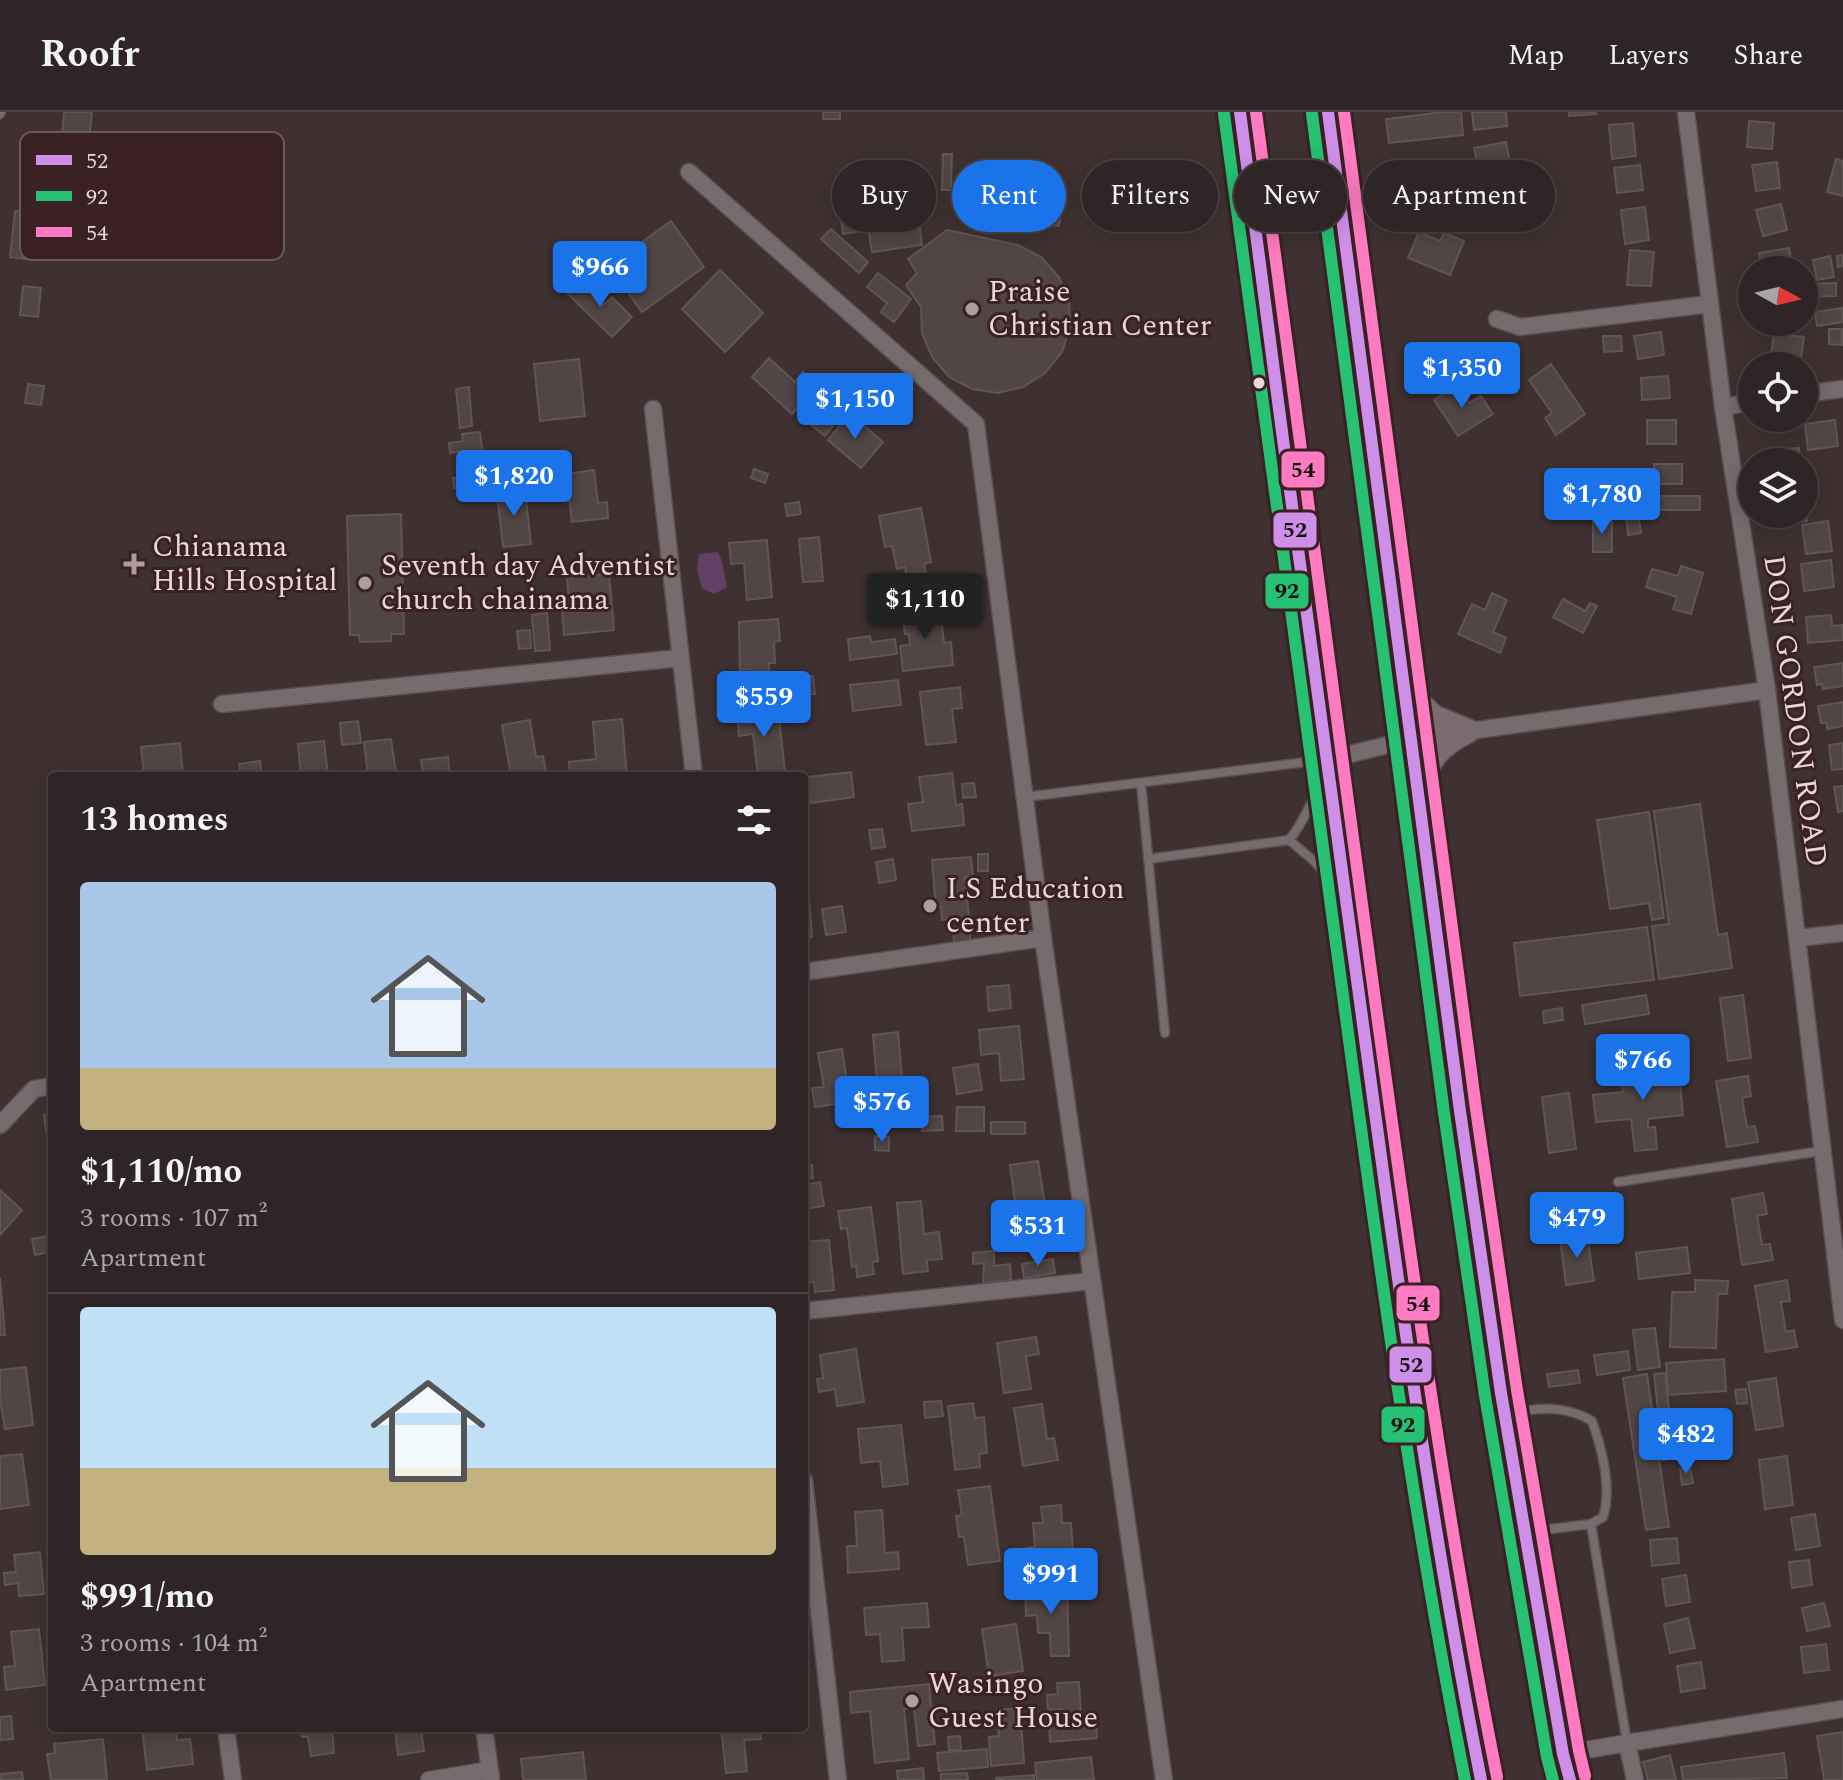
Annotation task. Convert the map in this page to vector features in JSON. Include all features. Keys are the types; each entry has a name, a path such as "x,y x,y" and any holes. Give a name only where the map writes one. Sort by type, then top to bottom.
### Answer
{"main road":[{"path":"1240,112 1327,768 1442,1574 1481,1780"},
{"path":"1328,112 1460,1111 1504,1415 1570,1780"},
{"path":"1405,690 1417,705 1433,717 1467,731"},
{"path":"1419,794 1423,773 1434,754 1448,740 1467,731"}],"street":[{"name":"DON GORDON ROAD","path":"1687,112 1723,407 1767,690 1843,1320"},
{"path":"689,172 976,424 1043,938 1164,1780"},
{"path":"1497,319 1520,327 1710,304"},
{"path":"1818,392 1843,389"},
{"path":"1723,407 1738,404"},
{"path":"653,409 694,772"},
{"path":"222,704 680,658"},
{"path":"1327,768 1412,739 1767,690"},
{"path":"1797,938 1843,933"},
{"path":"808,971 1043,938"},
{"path":"0,1125 34,1089 48,1087"},
{"path":"808,1311 1092,1281"},
{"path":"808,1515 838,1780"},
{"path":"1563,1754 1843,1709"},
{"path":"227,1732 233,1780"},
{"path":"429,1780 490,1775 485,1732"},
{"path":"1627,1743 1635,1780"}],"lane":[{"path":"1025,797 1141,783 1327,768"},
{"path":"1148,859 1289,840 1298,829 1327,768"},
{"path":"1141,783 1165,1033"},
{"path":"1289,840 1345,894"},
{"path":"1618,1182 1821,1151"},
{"path":"1504,1415 1536,1407 1577,1412 1592,1421 1601,1446 1607,1505 1603,1517 1591,1524 1525,1532"},
{"path":"1591,1524 1627,1743"}],"shaded area":[{"path":"718,552 727,587 714,594 702,588 697,571 699,554"}],"building":[{"path":"64,112 92,112 90,132 62,132"},
{"path":"823,112 840,112 840,119 823,119"},
{"path":"1461,112 1463,135 1389,143 1386,119"},
{"path":"1472,112 1506,112 1507,126 1474,130"},
{"path":"1569,112 1596,112 1596,114 1569,116"},
{"path":"1749,121 1774,123 1772,149 1747,147"},
{"path":"1633,123 1636,156 1612,159 1609,125"},
{"path":"1506,142 1510,160 1477,160 1474,148"},
{"path":"943,154 952,154 951,190 942,190"},
{"path":"1836,159 1843,161 1843,196 1827,192"},
{"path":"1777,162 1780,188 1756,191 1752,165"},
{"path":"1640,165 1643,190 1617,193 1614,168"},
{"path":"1781,204 1787,230 1763,236 1756,210"},
{"path":"1645,207 1649,240 1625,244 1621,210"},
{"path":"15,211 20,212 20,258 10,257"},
{"path":"671,221 704,267 642,312 609,266"},
{"path":"831,229 868,262 859,273 821,239"},
{"path":"947,230 1018,245 1041,257 1059,277 1069,301 1070,327 1062,352 1045,373 1023,387 998,393 972,389 949,377 932,357 922,333 921,307 906,285 917,273 908,259"},
{"path":"869,232 920,232 922,245 872,252"},
{"path":"1419,232 1440,241 1444,233 1464,241 1450,275 1408,258"},
{"path":"1789,248 1790,256 1760,256 1759,253"},
{"path":"1630,250 1654,252 1651,286 1627,285"},
{"path":"1843,255 1843,266 1838,267 1837,256"},
{"path":"1830,256 1834,277 1818,280 1818,259"},
{"path":"720,270 763,313 725,352 682,309"},
{"path":"878,273 911,299 894,322 881,312 887,303 867,287"},
{"path":"578,280 603,305 612,297 632,317 612,337 566,292"},
{"path":"1836,283 1836,296 1818,297 1818,284"},
{"path":"23,286 41,288 38,317 20,315"},
{"path":"1842,308 1843,322 1818,326 1818,312"},
{"path":"1829,329 1842,329 1842,345 1829,344"},
{"path":"1661,332 1664,355 1638,359 1634,336"},
{"path":"1603,336 1621,336 1622,351 1604,352"},
{"path":"1774,336 1804,337 1802,352 1771,352"},
{"path":"769,358 795,382 803,372 818,385 792,414 752,377"},
{"path":"579,359 585,416 540,421 534,364"},
{"path":"1551,364 1585,414 1556,435 1545,418 1552,413 1529,380"},
{"path":"1441,370 1452,377 1444,390 1432,382"},
{"path":"1668,376 1670,398 1642,400 1641,378"},
{"path":"28,384 44,386 41,405 25,403"},
{"path":"1457,385 1469,403 1481,396 1493,414 1458,436 1434,400"},
{"path":"469,387 472,426 460,428 456,389"},
{"path":"818,413 833,426 825,436 810,424"},
{"path":"850,413 883,442 861,468 828,440"},
{"path":"1647,420 1676,420 1676,444 1647,444"},
{"path":"1835,420 1838,446 1808,448 1806,432 1818,432 1818,422"},
{"path":"480,432 486,485 454,488 453,478 465,477 462,451 450,453 449,443 463,441 462,434"},
{"path":"1654,464 1682,464 1682,484 1654,484"},
{"path":"754,469 768,474 765,483 751,478"},
{"path":"594,470 598,503 607,502 608,518 572,522 566,474"},
{"path":"1633,475 1650,475 1651,491 1633,492"},
{"path":"525,490 531,544 503,547 497,493"},
{"path":"1650,496 1700,496 1700,510 1650,510"},
{"path":"799,502 801,514 787,516 785,504"},
{"path":"921,508 931,562 924,564 926,574 907,578 905,567 897,569 892,546 885,547 879,516"},
{"path":"401,514 404,634 391,634 391,641 360,642 359,635 350,635 347,516"},
{"path":"1638,514 1641,533 1628,535 1626,516"},
{"path":"1593,519 1612,519 1612,552 1593,552"},
{"path":"1828,521 1832,551 1806,554 1802,528 1818,528 1818,523"},
{"path":"819,537 823,581 803,582 799,539"},
{"path":"767,540 772,597 747,600 744,563 731,564 729,543"},
{"path":"1831,560 1834,587 1804,591 1801,564"},
{"path":"1681,566 1703,573 1691,614 1673,609 1677,597 1646,587 1652,569 1678,576"},
{"path":"609,574 614,630 564,635 562,610 574,609 573,600 569,601 567,578"},
{"path":"1492,593 1507,600 1493,632 1506,638 1500,653 1458,634 1472,604 1485,610"},
{"path":"1563,599 1585,611 1590,603 1597,606 1583,633 1553,617"},
{"path":"940,607 944,643 951,642 953,665 903,671 900,646 910,645 902,611"},
{"path":"547,613 550,650 535,651 532,615"},
{"path":"1831,615 1832,626 1842,625 1843,640 1808,643 1806,617"},
{"path":"778,619 780,641 774,642 775,663 769,663 770,684 753,686 751,669 740,670 739,622"},
{"path":"530,630 531,648 519,649 517,631"},
{"path":"870,636 871,642 895,639 897,654 850,660 848,639"},
{"path":"1843,663 1843,686 1823,689 1822,684 1817,685 1814,667"},
{"path":"813,676 815,694 782,696 781,678"},
{"path":"898,680 901,705 853,711 850,685"},
{"path":"960,687 962,708 952,709 956,742 926,745 920,692"},
{"path":"1843,702 1843,726 1827,729 1827,723 1821,723 1818,706"},
{"path":"778,709 785,772 758,772 753,734 739,736 737,714"},
{"path":"622,719 627,772 570,772 569,762 596,759 593,722"},
{"path":"530,720 536,757 543,756 546,772 510,772 502,725"},
{"path":"358,721 361,743 342,745 340,723"},
{"path":"391,739 396,772 368,772 364,742"},
{"path":"324,741 328,772 301,772 298,744"},
{"path":"180,743 183,772 144,772 141,747"},
{"path":"1843,743 1843,769 1832,770 1829,745"},
{"path":"448,757 450,772 422,772 421,760"},
{"path":"260,761 261,772 240,772 239,764"},
{"path":"851,772 854,797 811,803 808,777"},
{"path":"952,773 956,805 962,804 964,825 912,831 908,804 923,802 919,777"},
{"path":"974,783 976,797 963,798 962,784"},
{"path":"1843,786 1843,811 1838,812 1834,787"},
{"path":"1700,804 1718,935 1727,933 1732,968 1659,979 1652,926 1669,924 1654,811"},
{"path":"1649,812 1664,918 1652,920 1649,903 1610,909 1597,820"},
{"path":"882,829 885,847 872,849 869,830"},
{"path":"978,854 988,854 988,871 978,871"},
{"path":"971,857 973,877 965,877 969,918 942,920 941,907 936,908 932,860"},
{"path":"893,859 896,880 879,883 876,862"},
{"path":"808,882 812,937 808,938"},
{"path":"842,906 846,932 826,935 822,909"},
{"path":"953,927 970,927 970,942 954,943"},
{"path":"1647,927 1654,980 1520,996 1514,943"},
{"path":"1009,985 1011,1008 989,1011 987,987"},
{"path":"1646,995 1649,1014 1585,1024 1582,1005"},
{"path":"1743,995 1751,1058 1728,1061 1720,998"},
{"path":"1562,1008 1563,1020 1544,1023 1543,1011"},
{"path":"1019,1026 1024,1079 1001,1081 999,1053 981,1055 979,1030"},
{"path":"898,1032 902,1078 898,1079 899,1084 884,1085 884,1080 877,1081 873,1035"},
{"path":"842,1049 850,1102 815,1107 812,1088 824,1087 818,1053"},
{"path":"978,1064 982,1090 957,1094 953,1068"},
{"path":"1678,1064 1683,1115 1648,1119 1648,1128 1655,1127 1657,1149 1635,1151 1631,1119 1596,1122 1593,1095 1623,1092 1620,1071"},
{"path":"1748,1076 1751,1096 1742,1098 1747,1127 1755,1126 1758,1142 1727,1147 1716,1081"},
{"path":"1569,1093 1576,1149 1549,1153 1542,1097"},
{"path":"957,1107 984,1107 984,1131 956,1131"},
{"path":"48,1114 48,1144 44,1115"},
{"path":"942,1116 943,1130 922,1131 921,1117"},
{"path":"991,1122 1025,1122 1025,1134 991,1134"},
{"path":"875,1136 889,1137 889,1151 875,1150"},
{"path":"1038,1161 1052,1248 1036,1250 1035,1240 1011,1243 1007,1218 1017,1216 1010,1165"},
{"path":"812,1165 813,1178 808,1179 808,1166"},
{"path":"820,1182 824,1206 808,1208 808,1184"},
{"path":"0,1190 22,1210 0,1235"},
{"path":"1763,1193 1767,1214 1757,1216 1762,1245 1770,1244 1773,1260 1742,1265 1732,1199"},
{"path":"921,1201 924,1234 939,1232 942,1259 927,1260 928,1271 903,1274 897,1203"},
{"path":"871,1207 878,1261 872,1262 874,1274 857,1277 856,1266 852,1267 847,1228 841,1229 838,1211"},
{"path":"1587,1235 1594,1281 1566,1285 1560,1239"},
{"path":"47,1236 48,1252 35,1255 32,1239"},
{"path":"829,1240 834,1290 815,1292 814,1282 808,1282 808,1242"},
{"path":"1687,1247 1690,1273 1639,1279 1636,1253"},
{"path":"994,1251 994,1266 1010,1264 1011,1280 983,1283 984,1263 973,1264 973,1253"},
{"path":"1053,1259 1055,1273 1024,1278 1022,1264"},
{"path":"0,1278 5,1335 0,1335"},
{"path":"1695,1280 1728,1281 1727,1294 1718,1294 1716,1348 1670,1347 1672,1292 1695,1292"},
{"path":"1787,1280 1790,1301 1781,1302 1786,1332 1794,1330 1797,1347 1766,1352 1755,1286"},
{"path":"1655,1328 1660,1367 1638,1370 1633,1330"},
{"path":"1036,1337 1039,1354 1026,1356 1031,1389 1004,1393 997,1343"},
{"path":"856,1349 864,1402 837,1406 835,1389 819,1392 817,1379 823,1378 820,1355"},
{"path":"1628,1351 1630,1370 1597,1375 1594,1355"},
{"path":"1724,1359 1726,1391 1668,1395 1666,1363"},
{"path":"26,1367 33,1425 5,1429 0,1399 0,1370"},
{"path":"1578,1370 1580,1383 1549,1387 1547,1374"},
{"path":"1665,1373 1671,1428 1660,1429 1654,1374"},
{"path":"1647,1374 1669,1527 1646,1530 1623,1378"},
{"path":"1776,1378 1783,1426 1756,1430 1748,1382"},
{"path":"1746,1389 1747,1403 1737,1404 1735,1390"},
{"path":"941,1401 943,1416 925,1418 924,1402"},
{"path":"973,1403 975,1418 984,1417 987,1453 979,1454 980,1467 955,1470 948,1406"},
{"path":"1042,1404 1047,1439 1054,1438 1058,1460 1023,1466 1014,1408"},
{"path":"901,1425 908,1484 883,1487 880,1461 861,1463 858,1429"},
{"path":"1676,1432 1680,1457 1663,1460 1659,1434"},
{"path":"22,1454 29,1505 0,1509 0,1456"},
{"path":"1787,1456 1793,1505 1765,1509 1759,1460"},
{"path":"1690,1467 1693,1483 1682,1485 1680,1469"},
{"path":"990,1486 1000,1561 968,1565 964,1537 959,1537 956,1516 962,1515 958,1490"},
{"path":"1061,1505 1062,1523 1071,1523 1074,1570 1028,1573 1026,1548 1035,1547 1033,1523 1043,1523 1041,1507"},
{"path":"882,1510 885,1553 898,1552 899,1569 848,1573 847,1546 857,1546 855,1512"},
{"path":"1815,1514 1820,1546 1796,1550 1791,1518"},
{"path":"1677,1538 1679,1563 1652,1566 1650,1540"},
{"path":"40,1552 44,1594 19,1596 18,1583 5,1585 4,1573 16,1572 14,1555"},
{"path":"1809,1560 1812,1585 1792,1588 1789,1562"},
{"path":"1686,1575 1690,1602 1666,1606 1662,1579"},
{"path":"1067,1587 1069,1656 1051,1656 1050,1633 1038,1633 1037,1615 1026,1616 1025,1588"},
{"path":"927,1603 929,1627 902,1628 904,1660 882,1662 880,1634 866,1635 864,1608"},
{"path":"1824,1603 1830,1626 1807,1631 1802,1608"},
{"path":"1688,1618 1695,1648 1670,1653 1664,1624"},
{"path":"1016,1624 1023,1671 989,1676 982,1629"},
{"path":"39,1629 45,1685 6,1690 4,1667 15,1666 11,1632"},
{"path":"1826,1644 1829,1670 1804,1673 1801,1647"},
{"path":"1701,1662 1705,1688 1681,1692 1677,1666"},
{"path":"1079,1682 1081,1719 1096,1718 1097,1738 1050,1742 1049,1725 1063,1724 1062,1709 1048,1710 1047,1695 1058,1694 1057,1683"},
{"path":"929,1684 935,1744 918,1746 914,1708 904,1709 909,1759 875,1763 870,1711 851,1713 850,1692"},
{"path":"1020,1708 1024,1763 991,1766 989,1737 999,1736 997,1710"},
{"path":"11,1716 13,1739 0,1740 0,1717"},
{"path":"142,1732 176,1732 177,1740 190,1739 193,1764 147,1770"},
{"path":"301,1732 332,1732 334,1753 311,1756 308,1737 302,1737"},
{"path":"395,1732 422,1732 424,1751 398,1755"},
{"path":"721,1732 760,1732 761,1739 744,1740 747,1771 726,1773"},
{"path":"1843,1732 1843,1780 1824,1780 1817,1736"},
{"path":"960,1736 961,1750 949,1750 948,1737"},
{"path":"103,1739 107,1780 51,1780 47,1754 55,1753 54,1744"},
{"path":"987,1749 988,1767 939,1771 937,1753"},
{"path":"583,1752 586,1780 523,1780 521,1759"},
{"path":"1784,1753 1787,1778 1683,1780 1681,1767"},
{"path":"1670,1755 1676,1780 1648,1780 1643,1762"},
{"path":"1091,1757 1094,1780 1037,1780 1035,1763"},
{"path":"923,1768 924,1780 898,1780 897,1771"},
{"path":"22,1772 23,1780 0,1780 0,1774"},
{"path":"967,1773 968,1780 941,1780 941,1774"},
{"path":"1034,1775 1034,1780 996,1780 996,1778"}],"transit line":[{"name":"52","path":"1240,112 1400,1294 1446,1586 1481,1780"},
{"name":"54","path":"1256,112 1416,1292 1461,1584 1497,1777"},
{"name":"52","path":"1328,112 1460,1111 1501,1393 1570,1780"},
{"name":"54","path":"1344,112 1476,1109 1517,1390 1585,1776"},
{"name":"92","path":"1224,114 1384,1295 1430,1587 1465,1780"},
{"name":"92","path":"1312,114 1444,1113 1485,1396 1553,1780"}],"place":[{"name":"Praise Christian Center","path":"972,309"},
{"name":"Chianama Hills Hospital","path":"134,564"},
{"name":"Seventh day Adventist church chainama","path":"365,583"},
{"name":"I.S Education center","path":"930,906"},
{"name":"Wasingo Guest House","path":"912,1701"}]}
